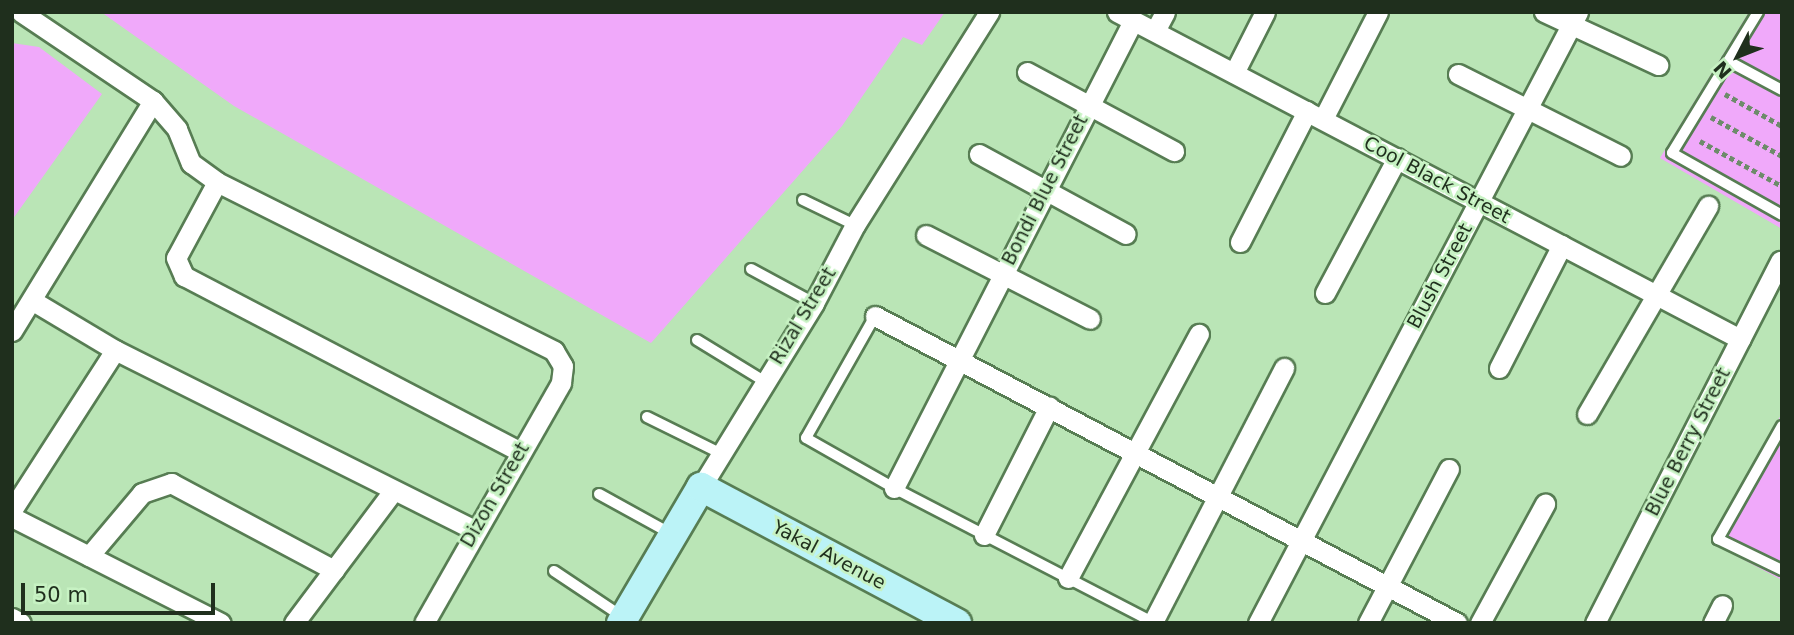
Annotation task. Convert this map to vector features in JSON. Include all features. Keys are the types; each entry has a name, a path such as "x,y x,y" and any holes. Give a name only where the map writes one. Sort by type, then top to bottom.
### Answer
{"street":[{"path":"21,12 153,101 177,129 191,163 217,182 176,258 184,275 520,452"},
{"name":"Rizal Street","path":"622,620 720,453 814,303 855,225 989,12"},
{"path":"1155,31 1165,12"},
{"path":"1234,73 1265,12"},
{"path":"1240,242 1378,12"},
{"path":"1544,12 1575,19 1658,65"},
{"name":"Cool Black Street","path":"1125,17 1740,339"},
{"name":"Bondi Blue Street","path":"894,488 1088,105 1125,17"},
{"name":"Blush Street","path":"1258,623 1575,19"},
{"path":"1027,72 1174,151"},
{"path":"1458,74 1621,156"},
{"path":"12,331 33,301 153,101"},
{"path":"979,154 1126,234"},
{"path":"1325,293 1396,158"},
{"name":"Dizon Street","path":"217,182 554,351 563,366 561,383 474,530 424,623"},
{"path":"1587,414 1708,206"},
{"path":"926,236 1090,319"},
{"path":"1499,368 1562,245"},
{"name":"Blue Berry Street","path":"1595,623 1780,261"},
{"path":"33,301 115,350 474,530"},
{"path":"875,316 1457,623"},
{"path":"1068,578 1199,334"},
{"path":"12,510 115,350"},
{"path":"1153,622 1284,368"},
{"path":"984,535 1049,407"},
{"path":"1368,623 1449,469"},
{"path":"89,556 142,494 171,483 334,570"},
{"name":"Yakal Avenue","path":"701,487 957,623"},
{"path":"294,623 393,491"},
{"path":"1480,623 1545,504"},
{"path":"12,517 220,623"},
{"path":"1713,623 1723,605"},
{"path":"12,618 21,623"}],"lane":[{"path":"1758,12 1672,153 1782,215"},
{"path":"1728,61 1782,90"},
{"path":"803,200 855,225"},
{"path":"751,269 814,303"},
{"path":"875,316 806,438 894,488 1153,622"},
{"path":"697,340 764,381"},
{"path":"647,417 720,453"},
{"path":"1782,426 1718,539 1782,570"},
{"path":"599,494 673,535"},
{"path":"554,571 622,620"}],"path":[{"path":"1712,87 1782,126"},
{"path":"1698,110 1782,156"},
{"path":"1685,132 1782,186"}],"shaded area":[{"path":"101,12 945,12 922,45 903,37 842,126 651,343 234,106"},
{"path":"1749,12 1782,12 1782,229 1660,158"},
{"path":"12,43 39,47 102,94 12,220"},
{"path":"1782,413 1782,580 1714,544"}]}
